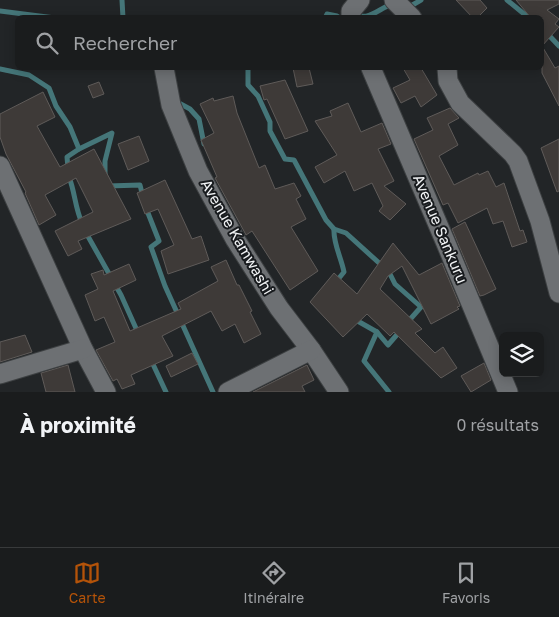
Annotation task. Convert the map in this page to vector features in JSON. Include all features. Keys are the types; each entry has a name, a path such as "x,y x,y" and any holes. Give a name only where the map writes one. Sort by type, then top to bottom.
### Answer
{"street":[{"path":"351,15 351,11 360,0"},
{"path":"394,0 409,15"},
{"name":"Avenue Kamwashi","path":"164,70 171,105 198,171 235,238 274,300 339,392"},
{"name":"Avenue Sankuru","path":"372,70 508,392"},
{"path":"447,70 448,81 460,103 518,161 540,221 559,293"},
{"path":"0,166 84,349 106,392"},
{"path":"0,374 84,349"},
{"path":"228,392 311,350"}],"building":[{"path":"456,0 480,0 487,8 480,15 470,15"},
{"path":"516,0 559,0 559,4 547,10 559,19 555,24 559,27 544,44 544,15 528,15"},
{"path":"544,49 555,68 559,66 559,106 542,70 544,70"},
{"path":"293,70 310,70 313,84 297,87"},
{"path":"404,70 422,70 437,95 421,107 415,96 401,103 393,88 410,80"},
{"path":"285,80 308,131 285,139 267,99 264,100 260,86"},
{"path":"99,82 104,94 93,98 88,86"},
{"path":"43,92 55,117 37,126 60,167 94,149 131,219 78,241 82,249 68,256 55,231 93,212 76,178 45,195 56,215 39,225 0,137 0,114"},
{"path":"233,96 237,113 259,168 265,165 275,189 294,183 301,196 296,199 306,219 291,227 318,271 290,290 252,231 246,235 215,178 217,177 201,140 214,133 200,104 213,98 214,101"},
{"path":"348,103 361,132 382,123 391,144 378,149 394,181 384,186 406,204 390,220 379,211 383,206 372,183 354,191 345,171 324,183 315,167 337,155 315,121 332,116 330,111"},
{"path":"450,108 459,118 448,124 458,145 439,156 454,185 478,173 479,175 488,171 496,187 504,183 520,231 523,230 527,242 512,247 503,221 493,224 487,208 458,223 448,203 443,205 414,139 433,130 427,118"},
{"path":"139,136 149,161 128,170 118,144"},
{"path":"559,139 559,191 557,192 541,148"},
{"path":"165,180 192,239 201,236 209,260 168,274 161,251 174,245 158,209 145,214 137,193"},
{"path":"465,222 496,289 480,296 452,229"},
{"path":"393,243 419,275 442,263 460,306 457,307 459,309 431,324 402,266 388,276 380,289 422,329 415,333 435,353 443,347 457,368 441,378 394,332 390,336 367,314 343,337 310,302 334,273 357,294"},
{"path":"226,260 237,285 239,285 252,311 250,312 261,334 244,343 235,324 222,331 211,311 162,336 173,356 131,375 135,384 122,389 117,379 113,381 96,350 115,342 104,317 95,321 85,295 98,289 91,274 103,270 104,275 129,264 136,280 113,291 130,331 181,309 178,303 218,281 211,267"},
{"path":"25,335 32,352 0,362 0,342"},
{"path":"192,353 198,364 171,377 166,366"},
{"path":"484,363 491,380 471,392 461,376"},
{"path":"68,365 75,392 46,392 41,373"},
{"path":"307,365 314,380 302,386 305,392 253,392"}],"waterway":[{"path":"122,0 123,15"},
{"path":"408,7 421,0"},
{"path":"507,0 525,15"},
{"path":"370,15 393,4"},
{"path":"0,11 31,15"},
{"path":"326,15 332,15"},
{"path":"544,30 559,46"},
{"path":"0,69 29,75 49,88 56,106 70,127 79,149"},
{"path":"248,70 248,85 258,96 270,122 270,131 285,159 294,160 326,220 334,229 346,233 389,272 395,284 421,307 406,324"},
{"path":"177,102 190,109 199,119 204,144"},
{"path":"68,168 67,157 112,133 105,161 105,177"},
{"path":"69,177 82,223"},
{"path":"108,186 140,185 143,197"},
{"path":"146,208 159,241 151,247 165,286 213,392"},
{"path":"334,229 336,245 344,272 335,283"},
{"path":"85,231 121,295 139,335"},
{"path":"354,319 377,332 364,361 389,392"},
{"path":"377,332 388,345 401,330"},
{"path":"151,360 166,392"}]}
